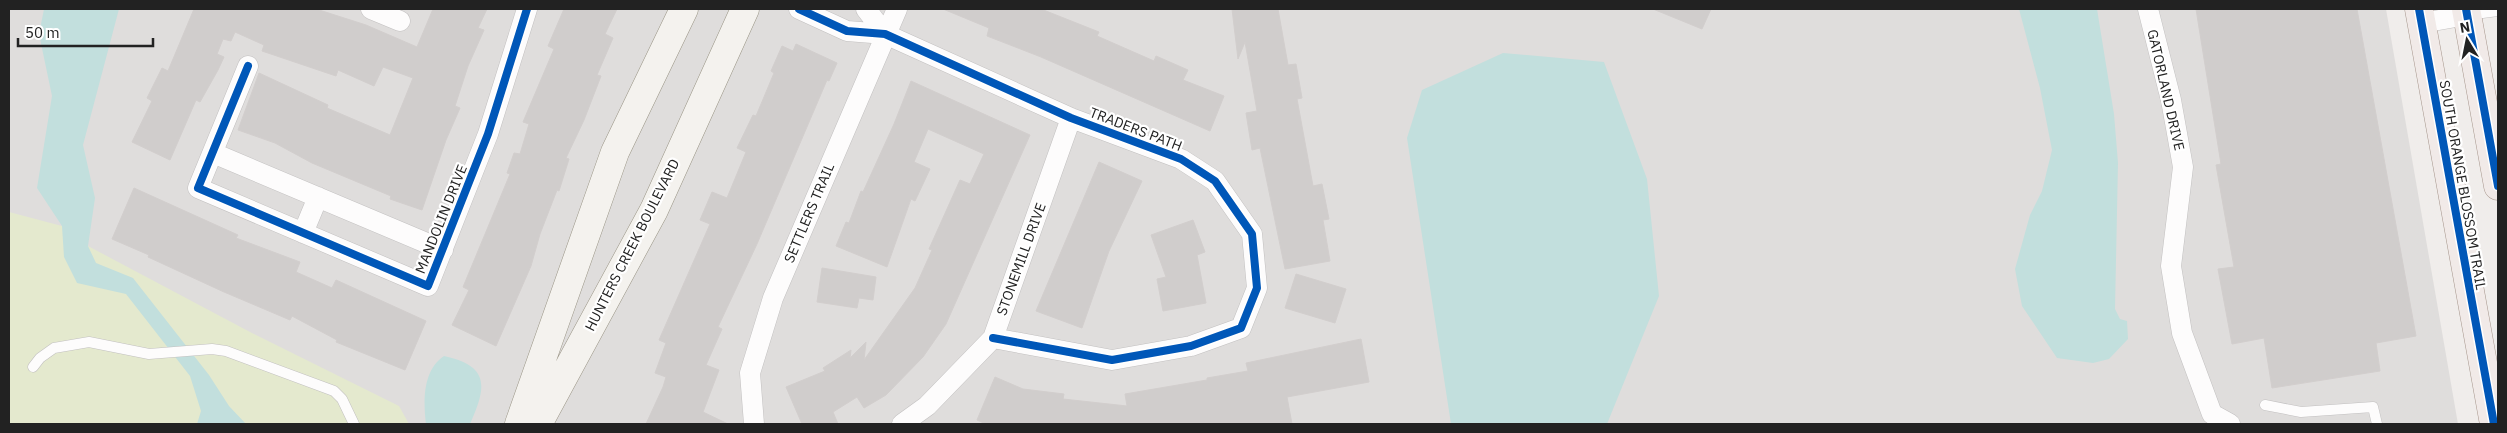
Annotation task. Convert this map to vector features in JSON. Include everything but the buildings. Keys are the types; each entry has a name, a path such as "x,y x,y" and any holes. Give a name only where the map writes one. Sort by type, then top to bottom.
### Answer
{"main road":[{"path":"2467,12 2498,186"},
{"name":"SOUTH ORANGE BLOSSOM TRAIL","path":"2420,16 2494,424"}],"street":[{"path":"371,9 400,21"},
{"name":"MANDOLIN DRIVE","path":"443,250 213,153 198,188 428,286 443,250 488,134 527,9"},
{"path":"519,424 616,152 684,9"},
{"name":"HUNTERS CREEK BOULEVARD","path":"538,424 654,210 745,9"},
{"name":"TRADERS PATH","path":"798,9 847,31 885,34 1071,118 1181,159 1215,181 1252,234 1257,288 1241,328 1191,346 1112,360 993,338"},
{"name":"TRADERS PATH","path":"866,9 885,34"},
{"name":"SETTLERS TRAIL","path":"754,424 750,373 773,298 897,9"},
{"name":"GATORLAND DRIVE","path":"2148,9 2171,100 2183,167 2170,266 2182,333 2212,414 2230,424"},
{"path":"2420,16 2467,12"},
{"path":"213,153 248,66"},
{"name":"STONEMILL DRIVE","path":"902,424 927,406 993,338 1071,118"},
{"path":"302,232 318,197"}],"lane":[{"path":"2467,12 2498,11"},
{"path":"33,367 40,358 54,348 89,342 149,354 197,349 226,351 334,391 342,399 354,424"},
{"path":"2265,405 2301,412 2373,407 2378,424"}],"shaded area":[{"path":"9,9 2386,9 2458,424 9,424"}],"green space":[{"path":"9,212 62,226 88,246 250,332 399,406 409,424 9,424"}],"water":[{"path":"44,9 119,9 83,145 95,198 88,246 96,263 133,278 209,375 229,406 246,424 197,424 201,411 190,376 126,294 77,283 64,257 62,226 37,188 52,96 39,34"},
{"path":"2019,9 2097,9 2114,114 2118,163 2115,309 2120,319 2127,321 2128,339 2109,359 2093,363 2057,358 2022,306 2015,269 2030,215 2042,191 2052,150 2040,88"},
{"path":"1503,53 1604,62 1647,179 1659,296 1607,424 1451,424 1407,138 1422,90"},
{"path":"444,356 459,360 470,366 477,372 481,380 479,400 470,424 426,424 425,396 428,377 437,362"}],"cycle path":[{"path":"248,66 198,188 428,286 488,134 527,9"},
{"path":"799,9 847,31 885,34 1071,118 1181,159 1215,181 1252,234 1257,288 1241,328 1191,346 1112,360 993,338"},
{"path":"2419,9 2494,424"},
{"path":"2466,9 2498,186"}]}
